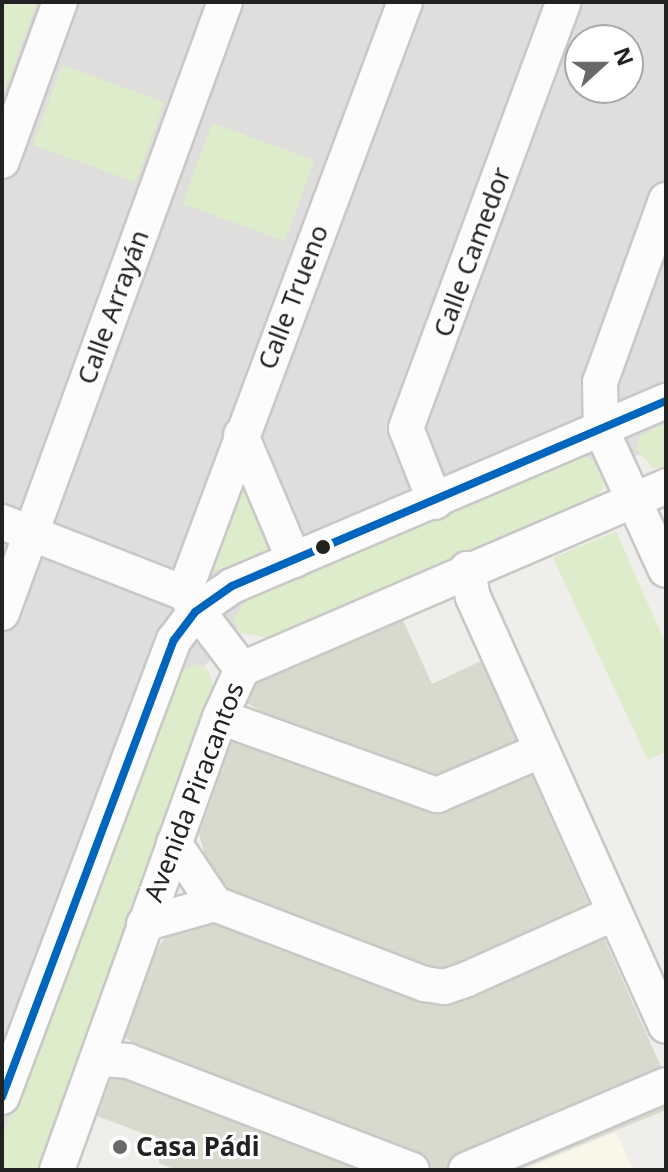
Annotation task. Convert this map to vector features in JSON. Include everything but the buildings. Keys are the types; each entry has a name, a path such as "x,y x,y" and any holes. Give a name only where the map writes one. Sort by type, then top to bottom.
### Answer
{"street":[{"path":"2,161 60,2"},
{"name":"Calle Arrayán","path":"2,613 17,527 225,2"},
{"name":"Calle Trueno","path":"189,602 241,435 405,2"},
{"name":"Calle Camedor","path":"435,502 406,428 564,2"},
{"path":"666,200 600,382 601,429 651,493 666,570"},
{"path":"2,1097 189,602 435,502 666,401"},
{"path":"241,435 294,560"},
{"name":"Avenida Piracantos","path":"57,1170 101,1059 144,924 220,717 242,669 467,569 651,493"},
{"path":"17,527 189,602 242,669"},
{"path":"467,569 473,597 666,1026"},
{"path":"220,717 437,795 542,750"},
{"path":"174,843 215,904"},
{"path":"144,924 215,904 444,987 615,913"},
{"path":"101,1059 128,1061 412,1170"},
{"path":"466,1170 666,1085"}],"shaded area":[{"path":"2,2 666,2 666,443 243,624 193,679 2,1170"},
{"path":"402,618 432,684 481,661 666,1078 666,1110 519,1170 176,1170 159,1163 158,1139 97,1116 112,1076 127,1081 139,1045 125,1038 154,954 168,933 193,923 214,925 227,886 211,877 199,834 232,741 247,742 259,710 245,702 255,678"},
{"path":"616,1132 633,1170 525,1170"}],"green space":[{"path":"2,2 37,2 2,98"},
{"path":"62,65 164,102 135,182 33,145"},
{"path":"212,123 314,160 285,241 183,204"},
{"path":"666,421 666,468 653,468 636,449 640,437"},
{"path":"581,454 598,463 606,482 599,495 272,638 240,633 233,618 251,596"},
{"path":"243,474 272,549 207,574"},
{"path":"616,531 666,645 666,752 648,760 553,558"},
{"path":"197,664 208,670 213,683 210,699 41,1170 2,1170 2,1137 173,674"}],"transit line":[{"path":"2,1097 174,640 195,612 232,586 666,401"}],"place":[{"name":"Casa Pádi","path":"120,1147"}]}
